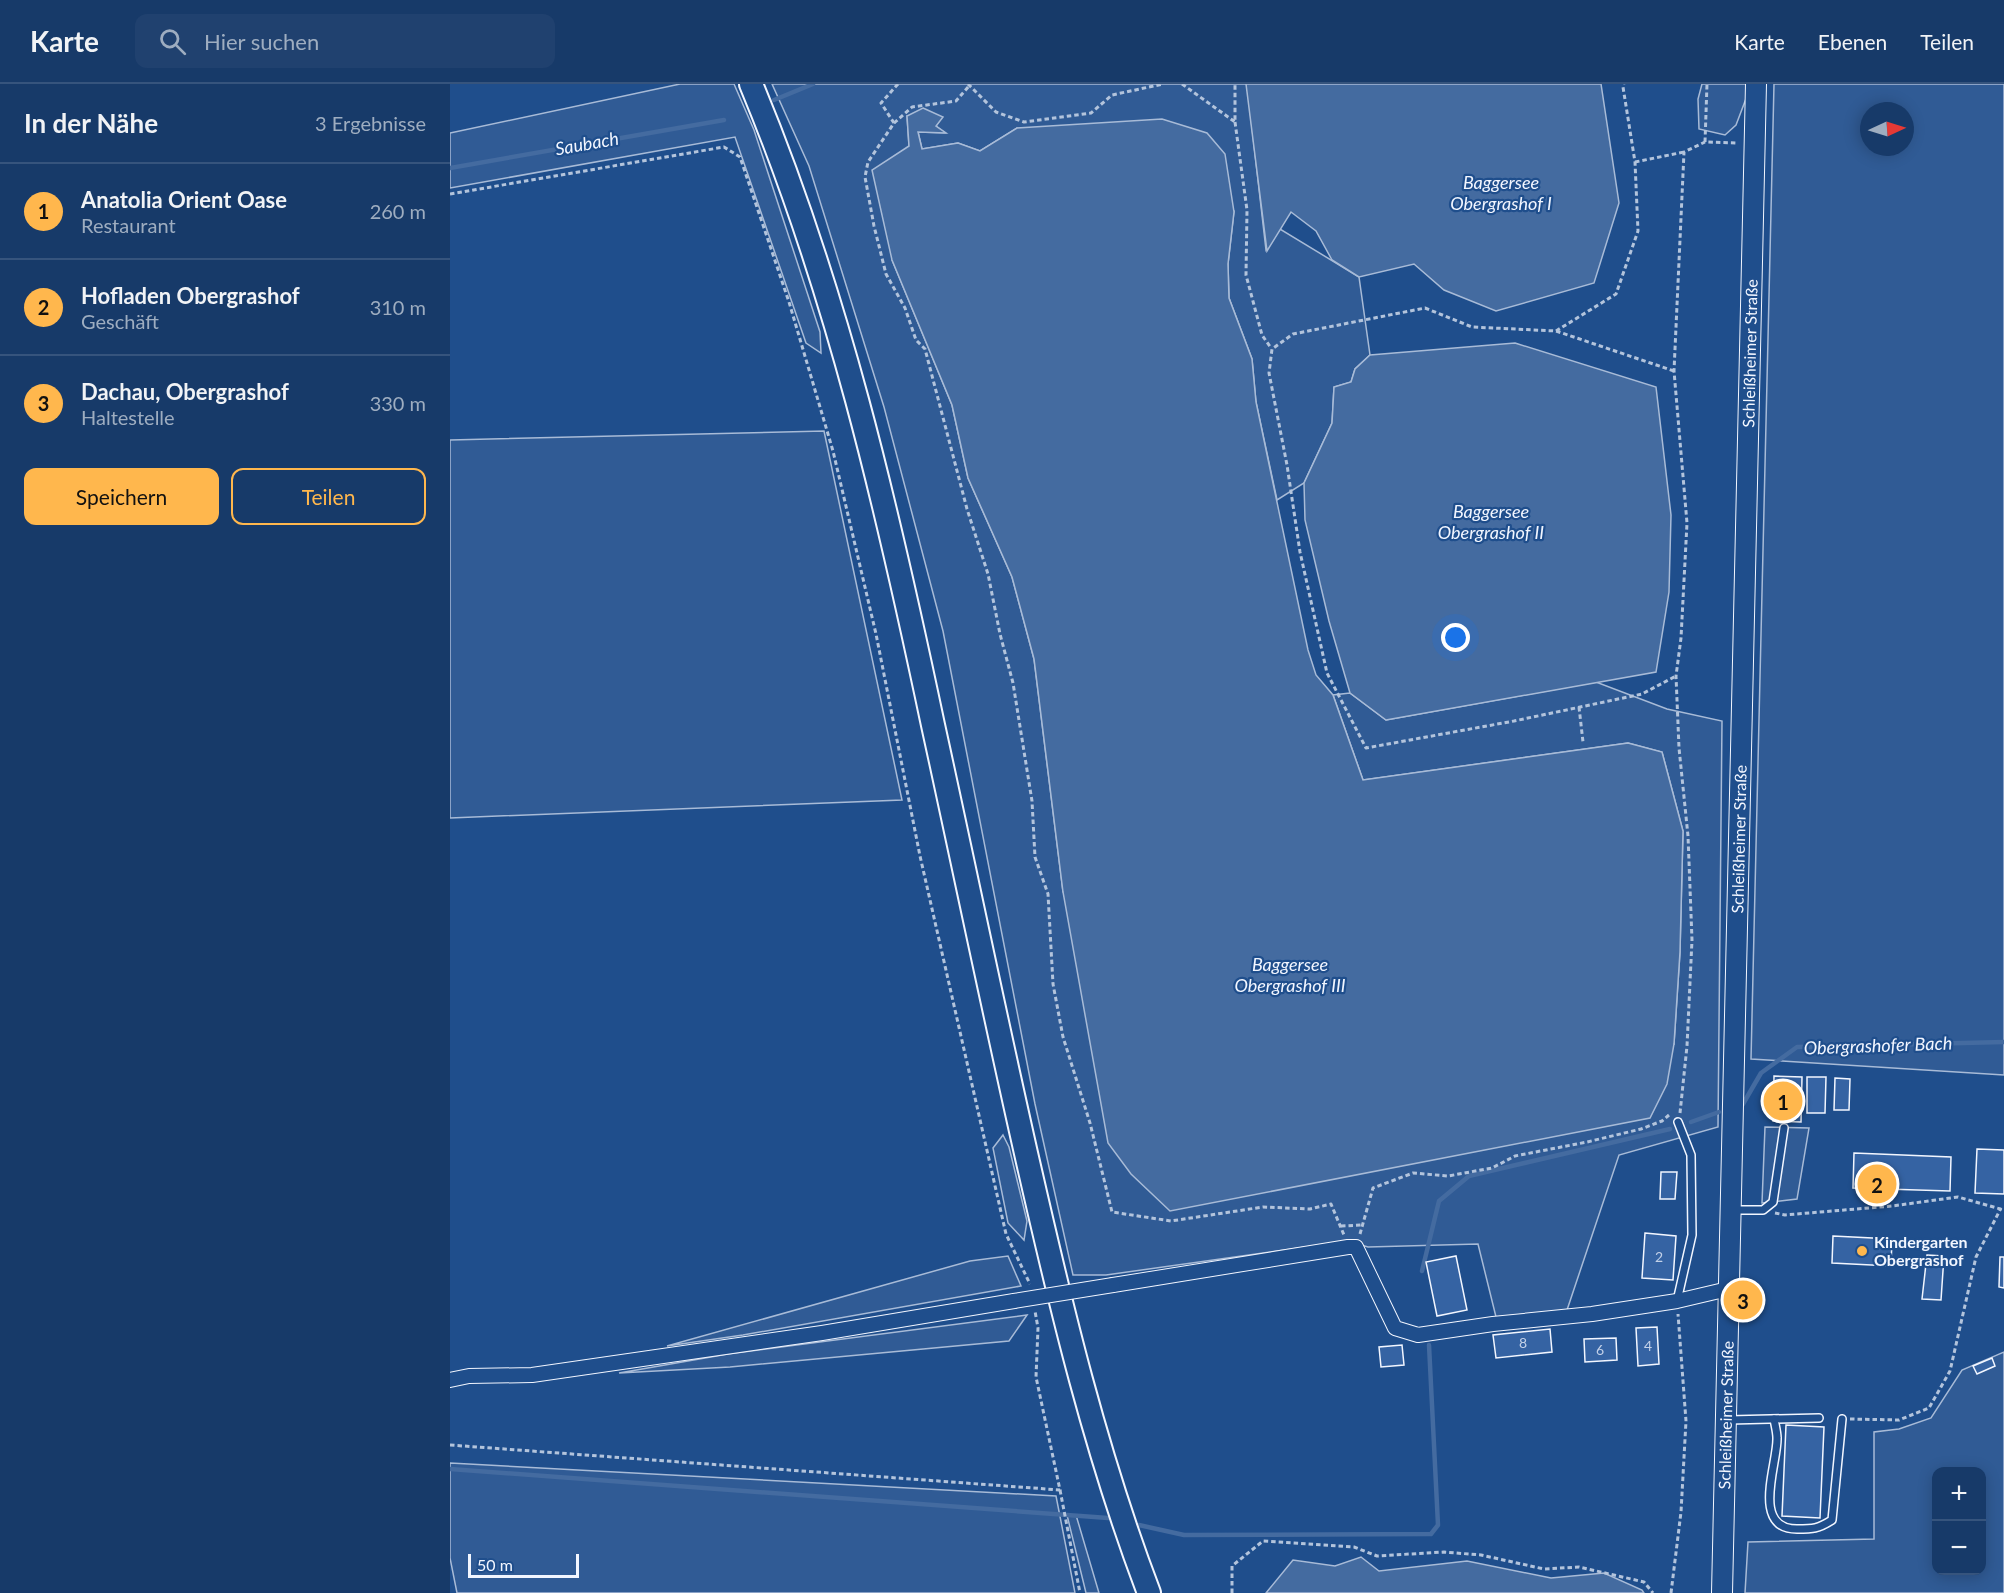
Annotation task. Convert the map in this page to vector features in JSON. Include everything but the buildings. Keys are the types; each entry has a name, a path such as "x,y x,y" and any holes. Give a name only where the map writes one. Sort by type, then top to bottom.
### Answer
{"highway":[{"path":"751,84 784,165 828,297 867,433 915,638 1050,1257 1105,1462 1149,1593"}],"main road":[{"name":"Schleißheimer Straße","path":"1722,1593 1756,84"}],"street":[{"path":"450,1380 469,1376 532,1375 822,1333 1352,1247 1395,1328 1418,1335 1592,1314 1728,1289"}],"lane":[{"path":"1677,1300 1692,1235 1691,1155 1678,1122"},
{"path":"1730,1210 1763,1210 1773,1202 1784,1128"},
{"path":"1725,1420 1820,1418"},
{"path":"1774,1419 1778,1439 1770,1479 1769,1502 1775,1519 1781,1526 1792,1529 1818,1529 1832,1520 1842,1419"}],"path":[{"path":"894,123 881,104 898,84"},
{"path":"1163,84 1112,95 1091,113 1024,122 996,112 968,85 956,101 912,107 894,123 868,162 865,177 886,274 905,308 916,340 925,349 967,509 988,574 1013,683 1024,748 1032,801 1035,857 1048,894 1053,984 1063,1037 1090,1123 1112,1212 1171,1221 1263,1208 1310,1209 1331,1204 1352,1247"},
{"path":"1182,84 1235,122"},
{"path":"1235,84 1235,122 1247,210 1246,275 1262,335 1272,349 1269,373 1287,465 1300,552 1327,673 1366,748 1642,694 1676,676"},
{"path":"1556,331 1616,294 1638,231 1635,162 1624,84"},
{"path":"1705,142 1707,84"},
{"path":"1635,162 1684,152 1705,142 1755,143"},
{"path":"450,194 724,147 740,157 789,302 833,451 876,634 920,856 997,1199 1006,1234 1031,1286"},
{"path":"1678,1122 1682,1105 1692,940 1688,836 1679,748 1676,676 1681,638 1687,523 1674,371 1684,152"},
{"path":"1272,349 1293,334 1425,308 1472,327 1556,331 1674,371"},
{"path":"1579,707 1583,742"},
{"path":"1352,1247 1362,1225 1373,1188 1413,1173 1448,1176 1492,1168 1515,1156 1641,1129 1662,1121 1682,1105"},
{"path":"1763,1210 1785,1215 1892,1206 1958,1197 2002,1209 1976,1257 1950,1371 1929,1408 1899,1420 1842,1419"},
{"path":"1341,1226 1362,1225"},
{"path":"1671,1593 1681,1512 1686,1421 1677,1300"},
{"path":"1035,1307 1038,1328 1036,1377 1080,1593"},
{"path":"450,1445 1059,1490"},
{"path":"1232,1593 1232,1566 1263,1541 1354,1547 1377,1556 1444,1552 1481,1555 1544,1569 1579,1567 1644,1582 1653,1593"}],"shaded area":[{"path":"680,84 734,84 754,130 820,332 821,353 806,343 735,137 450,188 450,133"},
{"path":"772,84 1247,84 1266,250 1280,229 1359,277 1370,355 1355,369 1351,382 1334,387 1332,423 1304,483 1277,500 1256,402 1252,359 1229,298 1228,264 1234,211 1017,128 980,151 958,143 922,149 918,132 945,133 936,126 942,117 907,116 909,146 892,260 952,405 968,478 1012,577 1034,659 1063,892 1674,1044 1680,952 1683,831 1662,752 1628,743 1363,780 1333,695 1350,693 1386,720 1596,682 1667,709 1722,721 1718,1127 1619,1155 1567,1310 1496,1317 1478,1244 1368,1247 1348,1241 1106,1275 1073,1275 1035,1104 943,631 884,407 809,166"},
{"path":"1702,84 1747,84 1747,96 1736,125 1725,135 1699,129 1698,99"},
{"path":"1774,84 2004,84 2004,1075 1751,1059"},
{"path":"824,431 902,800 450,818 450,440"},
{"path":"1765,1127 1809,1128 1797,1199 1762,1203"},
{"path":"1003,1135 1009,1147 1027,1221 1024,1240 1008,1223 993,1148"},
{"path":"1008,1256 1021,1286 743,1335 667,1346 970,1261"},
{"path":"1027,1315 1009,1341 730,1367 619,1373 728,1354"},
{"path":"2004,1352 2004,1593 1745,1593 1748,1542 1874,1539 1874,1432 1899,1429 1931,1418 1962,1370"},
{"path":"450,1463 1056,1496 1075,1593 457,1593 450,1558"},
{"path":"1067,1515 1076,1515 1099,1593 1086,1593"}],"water":[{"name":"Baggersee Obergrashof I","path":"1246,84 1601,84 1619,203 1594,283 1496,311 1444,290 1414,264 1359,277 1332,260 1316,231 1291,212 1267,251"},
{"name":"Baggersee Obergrashof III","path":"923,108 943,117 936,126 946,133 918,132 922,149 958,143 980,151 1017,128 1162,119 1207,133 1225,154 1234,212 1228,264 1229,298 1252,359 1256,402 1308,650 1316,675 1333,695 1363,780 1628,743 1662,752 1683,831 1680,952 1674,1044 1667,1084 1650,1118 1170,1211 1131,1174 1108,1143 1063,892 1034,659 1012,577 968,478 952,405 892,260 872,170 909,146 907,116"},
{"name":"Baggersee Obergrashof II","path":"1515,343 1656,387 1671,515 1669,592 1656,672 1386,720 1350,693 1329,621 1305,520 1304,483 1332,423 1334,387 1351,382 1355,369 1370,355"},
{"path":"1361,1557 1379,1571 1467,1561 1551,1578 1604,1573 1644,1593 1266,1593 1293,1560 1335,1566"}],"waterway":[{"name":"Saubach","path":"774,100 813,84"},
{"name":"Saubach","path":"450,168 724,120"},
{"name":"Obergrashofer Bach","path":"1743,1104 1761,1073 1797,1047 2004,1042"},
{"path":"1691,1122 1719,1112"},
{"path":"1422,1271 1439,1201 1469,1176 1670,1129"},
{"path":"1139,1525 1184,1535 1431,1534 1438,1525 1429,1345"},
{"path":"450,1469 1108,1518"}],"place":[{"name":"Anatolia Orient Oase","path":"1783,1101"},
{"name":"Hofladen Obergrashof","path":"1877,1184"},
{"name":"Kindergarten Obergrashof","path":"1862,1251"},
{"name":"Dachau, Obergrashof","path":"1743,1300"}]}
